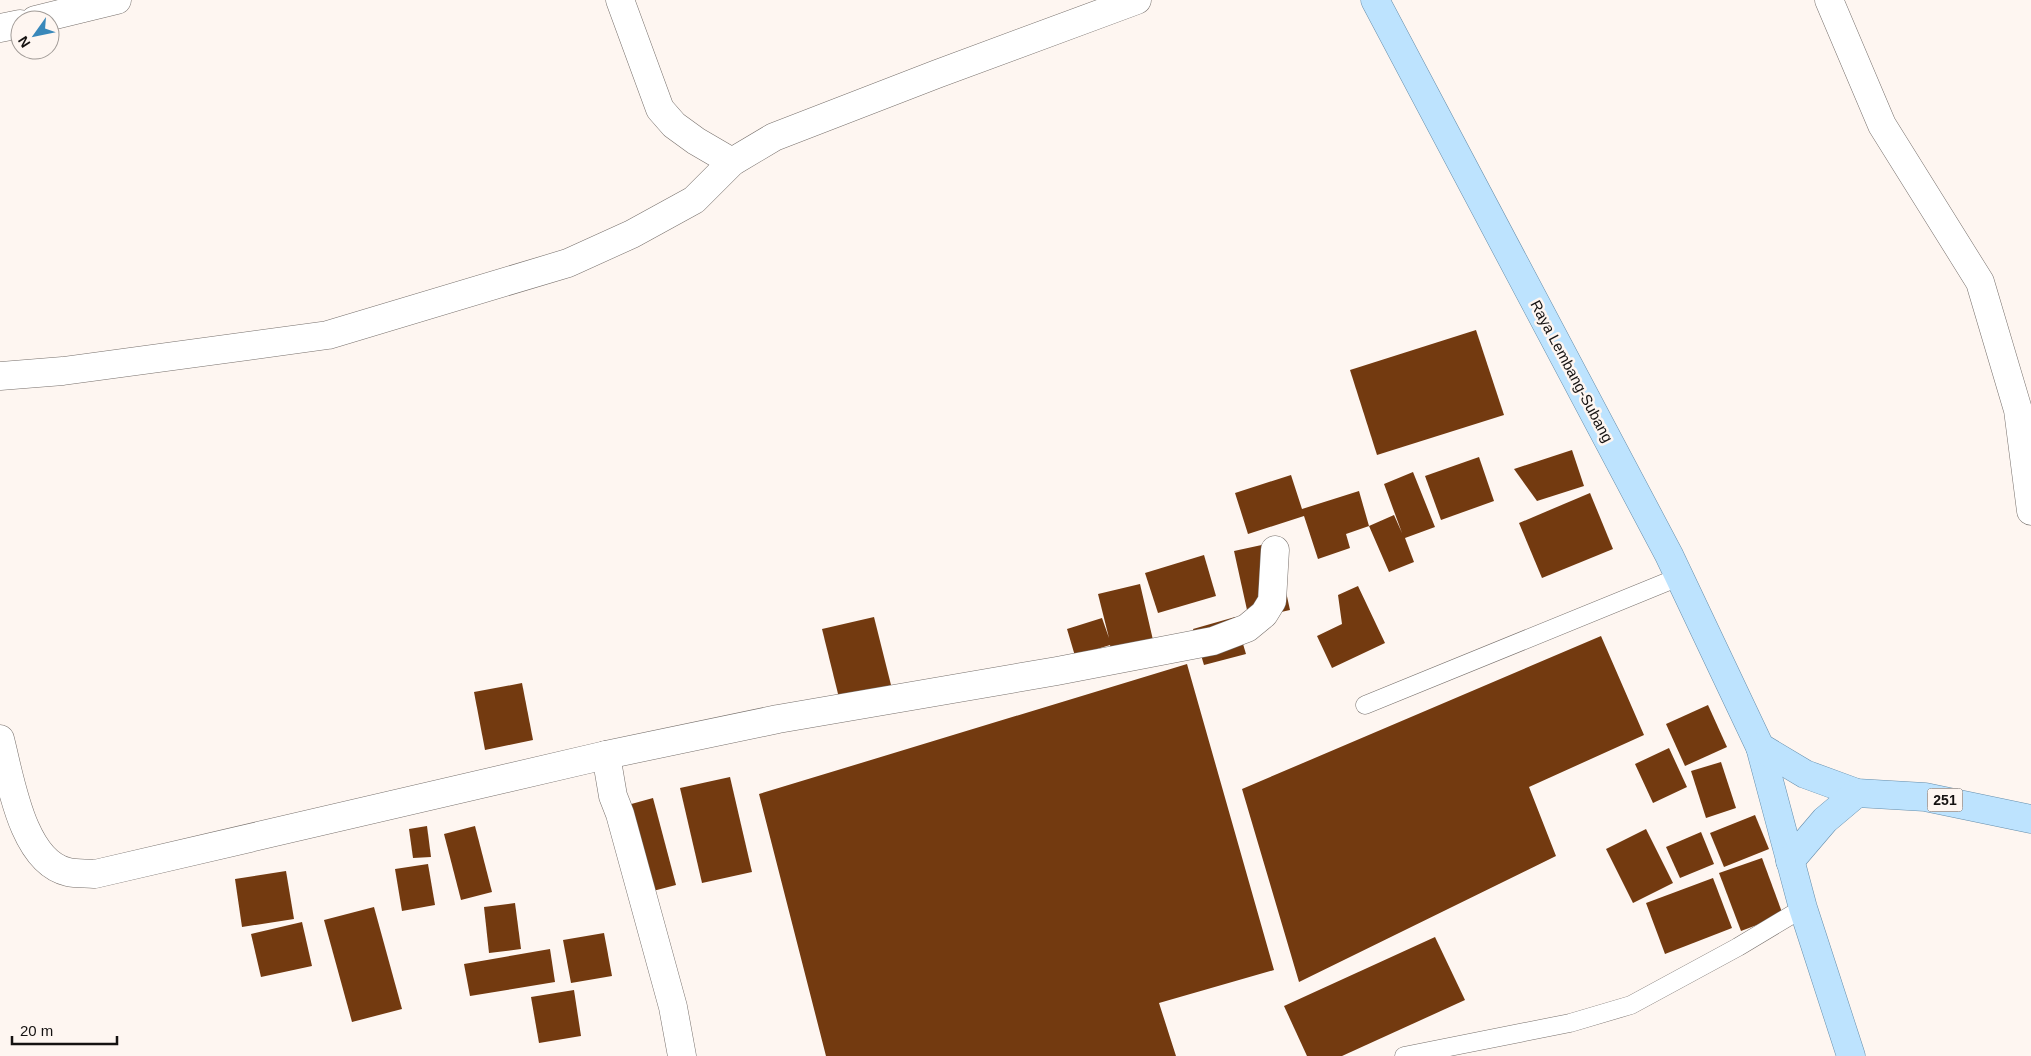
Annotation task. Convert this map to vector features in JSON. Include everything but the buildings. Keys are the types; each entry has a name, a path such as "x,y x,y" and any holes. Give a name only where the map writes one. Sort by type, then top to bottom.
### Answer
{"main road":[{"name":"Raya Lembang-Subang","path":"1375,0 1679,577 1760,747 1803,908 1850,1056"},
{"path":"1760,747 1805,774 1857,794 1825,820 1790,861"},
{"name":"251","path":"1857,794 1925,797 2031,819"}],"street":[{"path":"60,14 117,0"},
{"path":"620,0 660,109 674,125 696,141 732,162"},
{"path":"0,376 63,371 328,335 568,263 632,234 694,200 732,162 774,137 1137,0"},
{"path":"1829,0 1882,126 1980,282 2018,410 2031,512"},
{"path":"0,739 20,816 34,845 49,862 67,872 95,874 606,755 778,719 1057,671 1213,641 1247,628 1264,614 1272,601 1275,550"},
{"path":"606,755 613,796 620,814 673,1007 682,1056"}],"lane":[{"path":"1365,706 1679,577"},
{"path":"1404,1056 1570,1023 1631,1006 1738,947 1803,908"}]}
